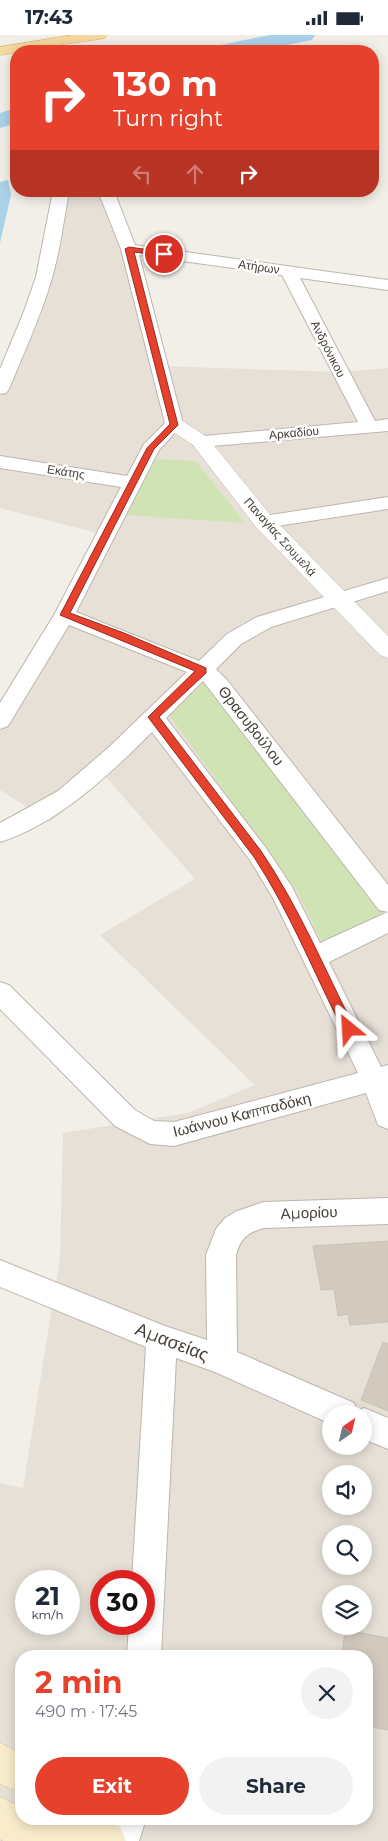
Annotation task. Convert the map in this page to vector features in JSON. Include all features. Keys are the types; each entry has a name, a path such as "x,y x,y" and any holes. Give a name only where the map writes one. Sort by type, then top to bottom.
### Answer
{"main road":[{"path":"0,40 32,35"},
{"path":"38,45 100,35"},
{"path":"0,1763 15,1770"},
{"path":"0,1817 15,1825"},
{"path":"15,1825 74,1841"},
{"path":"88,1825 106,1841"}],"street":[{"path":"0,389 30,320 41,287 60,197"},
{"path":"0,721 64,615 151,448 174,425 129,249 108,197"},
{"name":"Ατήρων","path":"129,249 388,285"},
{"name":"Ανδρόνικου","path":"288,271 380,429"},
{"name":"Παναγίας Σουμελά","path":"174,425 200,441 264,522 336,599 388,650"},
{"name":"Αρκαδίου","path":"200,441 380,429"},
{"name":"Εκάτης","path":"0,462 132,483"},
{"path":"264,522 388,503"},
{"path":"0,833 66,797 116,754 234,639 264,622 388,584"},
{"name":"Θρασυβούλου","path":"64,615 120,635 202,671 219,685 388,903"},
{"path":"153,717 258,854 294,914 313,958 382,1079 388,1117"},
{"path":"313,958 388,922"},
{"name":"Ιωάννου Καππαδόκη","path":"0,992 125,1118 150,1132 174,1134 382,1079"},
{"name":"Αμορίου","path":"222,1361 221,1255 224,1242 234,1227 245,1220 264,1215 388,1211"},
{"name":"Αμασείας","path":"0,1273 162,1339 222,1361 322,1405"},
{"path":"144,1650 162,1339"},
{"path":"372,1427 388,1434"},
{"path":"121,1841 126,1825"}],"shaded area":[{"path":"60,197 108,197 158,366 341,372 388,368 388,1841 0,1841 0,1483 23,1488 60,1258 63,1133 187,1113 255,1085 100,935 195,879 105,776 50,822 0,790 0,721 105,535 0,508 0,389 30,320"}],"green space":[{"path":"156,459 196,461 245,523 126,515"},
{"path":"207,680 385,911 323,945 297,891 169,715"}],"water":[{"path":"8,180 11,197 0,243 0,182"}],"building":[{"path":"388,1241 388,1322 350,1325 348,1314 338,1316 334,1289 321,1290 313,1246"},
{"path":"383,1342 388,1344 388,1411 361,1400"},
{"path":"344,1635 372,1635 388,1638 388,1730 373,1727 373,1650 343,1650"}],"waterway":[{"path":"254,45 304,35"},
{"path":"0,121 10,117"}],"route":[{"path":"164,254 129,249 166,400 174,425 151,448 64,615 120,635 202,671 153,717 272,875 299,924 313,958 349,1029"}]}
